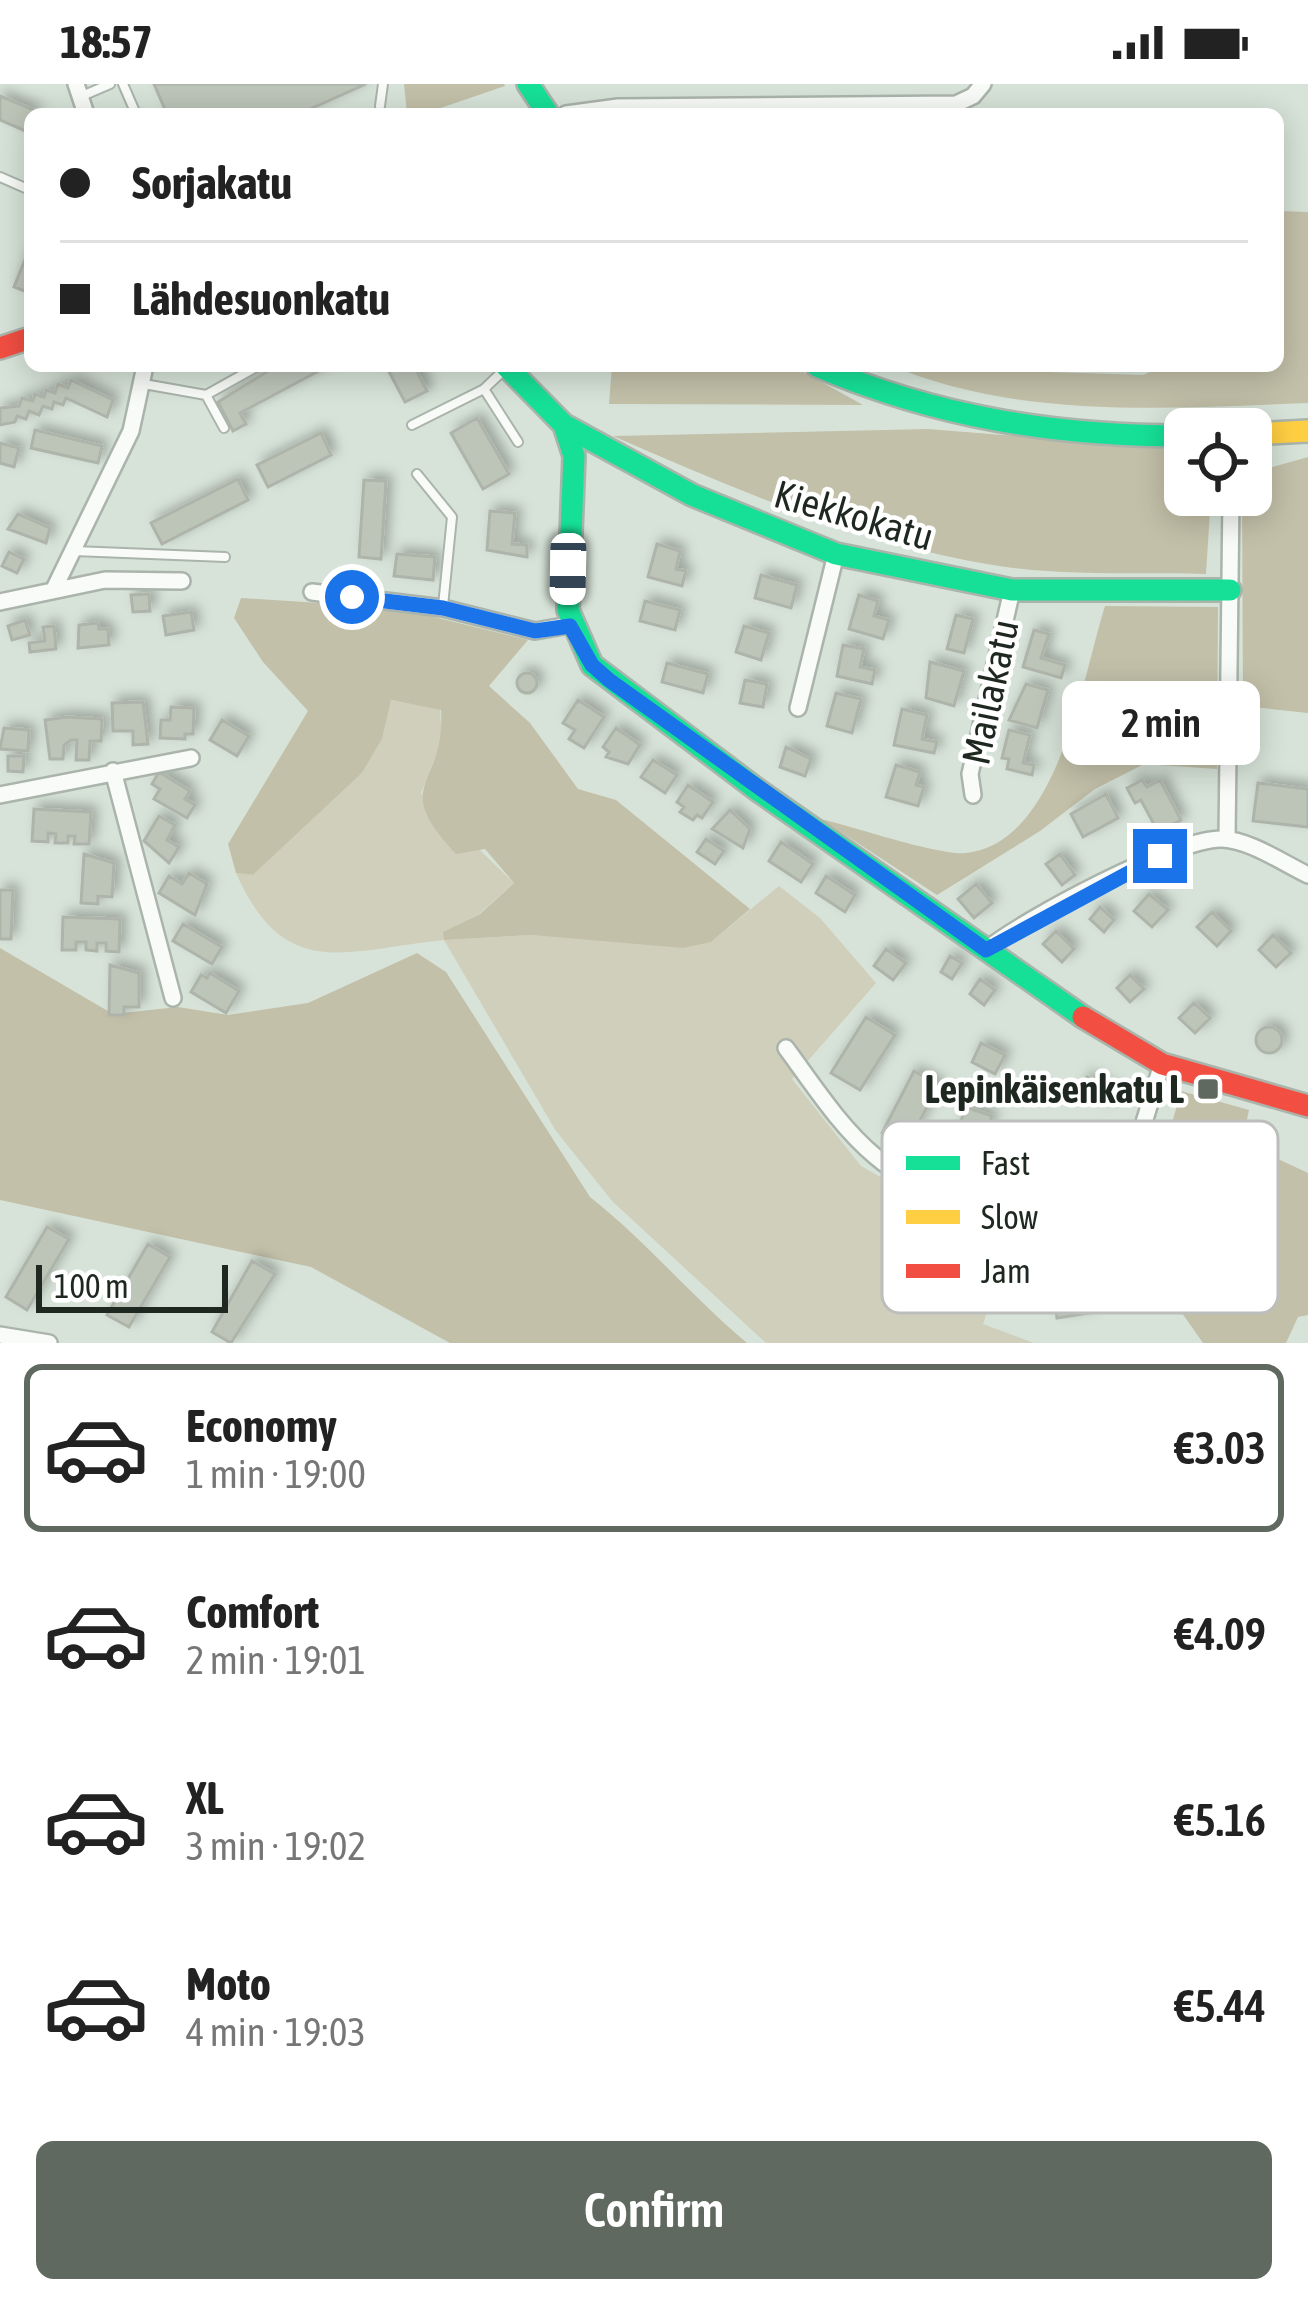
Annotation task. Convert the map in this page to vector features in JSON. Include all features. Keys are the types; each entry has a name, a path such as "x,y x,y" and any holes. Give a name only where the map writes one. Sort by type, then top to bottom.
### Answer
{"street":[{"path":"611,108 956,104 973,96 983,84"},
{"name":"Kiekkokatu","path":"512,372 564,425 710,504 836,554 1012,590 1230,590"},
{"path":"830,372 869,390 986,424 1050,433 1164,436"},
{"path":"55,590 113,474 144,375"},
{"path":"564,425 574,456 570,626 592,665 1102,1030 1162,1064 1308,1106"},
{"path":"1272,433 1308,430"},
{"path":"1227,839 1231,516"},
{"path":"798,708 836,554"},
{"path":"0,602 105,580 182,580"},
{"name":"Mailakatu","path":"973,795 970,774 1012,590"},
{"path":"312,592 443,608 535,631 570,626"},
{"path":"0,795 191,758"},
{"path":"113,771 173,998"},
{"path":"986,950 1138,866 1183,847 1227,839 1308,875"},
{"path":"786,1048 836,1117 882,1161"},
{"path":"1144,1121 1162,1064"},
{"path":"0,1335 49,1343"}],"lane":[{"path":"78,90 110,84"},
{"path":"380,106 383,84"},
{"path":"206,395 247,372"},
{"path":"412,425 484,389 502,372"},
{"path":"144,375 206,395 224,428"},
{"path":"484,389 518,442"},
{"path":"417,474 452,517 443,608"},
{"path":"73,550 225,557"}],"green space":[{"path":"390,700 440,709 442,740 421,793 514,883 479,914 444,932 444,940 348,952 297,945 275,931 255,908 236,873 253,875 362,773 382,739"},
{"path":"779,886 820,918 876,983 792,1079 861,1166 882,1178 882,1313 987,1313 983,1324 1034,1343 766,1343 613,1202 556,1131 444,940 532,935 711,942"}],"shaded area":[{"path":"404,84 505,86 441,108 406,108"},
{"path":"1284,211 1308,212 1308,403 1150,408 1045,403 993,395 910,372 1049,372 1284,372"},
{"path":"612,372 804,372 863,405 609,404"},
{"path":"928,429 1164,448 1164,516 1210,516 1206,574 1085,573 961,559 809,516 613,436"},
{"path":"1308,457 1308,713 1243,706 1242,516 1272,516 1272,467"},
{"path":"241,598 397,608 528,640 489,686 530,723 578,789 616,800 750,909 711,942 683,948 532,935 444,940 443,932 480,914 514,883 485,849 456,854 426,812 423,797 440,736 441,710 391,700 382,739 362,773 253,875 236,873 228,844 308,711 263,662 234,618"},
{"path":"1105,606 1218,607 1217,769 1144,764 1095,789 1040,831 937,895 821,819 953,853 998,842 1024,820 1062,753"},
{"path":"0,948 113,1014 178,1007 228,1015 308,1003 417,953 446,972 590,1197 747,1343 450,1343 311,1267 0,1200"},
{"path":"1181,1091 1249,1110 1247,1121 1173,1121"},
{"path":"1278,1159 1308,1173 1308,1315 1298,1317 1286,1343 1203,1343 1182,1313 1278,1313"}],"building":[{"path":"154,84 366,84 312,108 164,108"},
{"path":"0,96 29,108 24,108 24,130 0,120"},
{"path":"24,262 24,291 14,287"},
{"path":"266,372 317,372 240,413 246,424 233,431 218,402"},
{"path":"389,372 417,372 427,391 405,402"},
{"path":"71,380 113,400 107,417 66,398 63,405 54,402 52,409 43,406 39,415 29,411 26,419 17,416 15,422 0,425 0,408 19,406 22,398 33,401 35,394 44,397 46,390 55,393 58,384 68,388"},
{"path":"477,418 509,474 483,489 451,433"},
{"path":"35,430 102,446 98,463 31,448"},
{"path":"321,433 331,455 268,487 257,465"},
{"path":"0,443 19,448 14,467 0,463"},
{"path":"238,479 248,500 162,544 151,523"},
{"path":"364,480 386,481 381,559 359,557"},
{"path":"490,511 515,513 512,544 527,545 527,557 487,550"},
{"path":"18,514 50,528 46,543 8,529"},
{"path":"657,544 680,551 676,569 686,571 682,586 648,577"},
{"path":"9,552 24,559 17,573 2,566"},
{"path":"397,554 435,557 433,580 394,576"},
{"path":"761,575 797,585 791,608 755,598"},
{"path":"149,594 150,611 133,612 131,595"},
{"path":"859,595 878,601 874,616 889,620 883,639 849,629"},
{"path":"645,601 680,610 675,630 640,621"},
{"path":"191,612 194,630 166,635 163,616"},
{"path":"956,615 973,619 964,653 947,649"},
{"path":"25,620 30,635 12,640 8,626"},
{"path":"98,623 99,629 108,629 109,645 78,648 79,625"},
{"path":"54,626 56,649 30,652 29,643 45,641 43,627"},
{"path":"744,626 769,633 761,660 736,652"},
{"path":"1034,630 1049,634 1041,658 1065,665 1061,678 1023,667"},
{"path":"843,645 864,649 860,667 875,670 872,684 837,676"},
{"path":"930,662 964,671 954,706 926,698"},
{"path":"667,663 708,674 703,693 662,682"},
{"path":"527,673 537,683 527,693 517,683"},
{"path":"745,680 767,684 763,707 740,703"},
{"path":"1026,684 1048,690 1037,728 1009,720"},
{"path":"836,693 861,699 852,733 827,726"},
{"path":"578,700 604,717 584,748 569,739 575,730 563,723"},
{"path":"143,702 148,744 133,745 133,731 113,731 112,703"},
{"path":"171,707 194,708 193,734 185,734 185,739 160,738 161,720 170,720"},
{"path":"902,709 927,715 922,739 937,742 934,753 894,745"},
{"path":"102,719 101,741 90,741 89,760 76,760 77,740 64,745 63,759 50,759 45,720"},
{"path":"222,720 249,736 237,756 210,740"},
{"path":"4,728 29,730 28,751 0,749"},
{"path":"616,728 640,745 628,764 606,757 609,752 603,747"},
{"path":"1009,730 1030,735 1023,763 1034,765 1032,775 1007,769 1009,759 1002,758"},
{"path":"786,747 811,759 805,776 780,767"},
{"path":"8,756 24,756 23,772 8,771"},
{"path":"653,760 677,775 665,793 641,777"},
{"path":"896,765 920,772 916,785 924,787 918,806 886,797"},
{"path":"159,772 190,791 185,799 195,805 187,818 154,799 160,789 152,784"},
{"path":"1142,780 1147,787 1160,780 1181,820 1158,832 1141,800 1135,803 1127,788"},
{"path":"1258,783 1308,789 1308,827 1253,821"},
{"path":"688,785 713,802 702,818 697,815 693,820 680,812 684,807 677,802"},
{"path":"1106,794 1118,818 1083,837 1071,814"},
{"path":"34,809 91,812 89,844 74,844 75,836 68,836 68,843 55,843 56,834 48,833 48,842 32,841"},
{"path":"730,810 750,829 743,848 712,829"},
{"path":"159,816 175,825 167,840 179,847 169,863 144,841"},
{"path":"706,839 724,851 715,864 697,852"},
{"path":"781,842 813,864 801,882 769,861"},
{"path":"84,854 114,863 112,897 98,896 98,904 81,903"},
{"path":"1060,854 1075,875 1062,885 1046,864"},
{"path":"189,873 207,884 195,915 159,893 169,876 182,884"},
{"path":"826,876 855,895 845,912 816,893"},
{"path":"976,884 992,903 974,918 958,899"},
{"path":"0,890 13,890 11,939 0,939"},
{"path":"1149,894 1168,910 1152,927 1134,911"},
{"path":"1100,907 1114,920 1104,932 1090,919"},
{"path":"1212,912 1231,931 1217,946 1197,927"},
{"path":"63,917 120,919 119,952 106,951 106,943 97,943 97,951 86,950 86,942 76,942 76,950 62,950"},
{"path":"183,924 222,947 212,964 173,941"},
{"path":"1056,931 1074,949 1062,962 1043,944"},
{"path":"1273,935 1291,953 1276,967 1259,950"},
{"path":"886,949 906,963 893,980 874,966"},
{"path":"950,956 962,963 952,979 941,972"},
{"path":"110,965 139,973 139,1007 124,1007 124,1015 109,1015"},
{"path":"210,973 239,991 226,1013 191,992 201,975 207,978"},
{"path":"1130,975 1144,989 1130,1002 1117,988"},
{"path":"980,979 995,990 984,1005 970,994"},
{"path":"1194,1003 1210,1018 1195,1033 1179,1018"},
{"path":"866,1017 895,1035 860,1090 831,1073"},
{"path":"1269,1027 1282,1040 1269,1053 1256,1040"},
{"path":"981,1043 1005,1055 995,1074 972,1062"},
{"path":"914,1071 939,1085 920,1121 888,1121"},
{"path":"1087,1077 1111,1090 1103,1106 1079,1092"},
{"path":"966,1107 992,1116 990,1121 961,1121"},
{"path":"47,1227 69,1239 27,1310 6,1297"},
{"path":"148,1244 170,1257 129,1327 107,1315"},
{"path":"252,1261 275,1274 231,1343 212,1332"}],"traffic: fast":[{"path":"528,84 544,108"},
{"path":"512,372 564,425 692,495 836,554 1012,590 1230,590"},
{"path":"832,372 906,398 997,420 1164,436"},
{"path":"564,425 574,456 568,610 592,665 759,791 1083,1017"}],"traffic: slow":[{"path":"1272,433 1308,431"}],"traffic: jam":[{"path":"0,348 24,340"},
{"path":"1083,1017 1162,1064 1308,1106"}],"place":[{"name":"Lepinkäisenkatu L","path":"1208,1089"}],"route":[{"path":"352,597 443,608 535,631 570,626 592,665 609,680 986,950 1160,856"}]}
